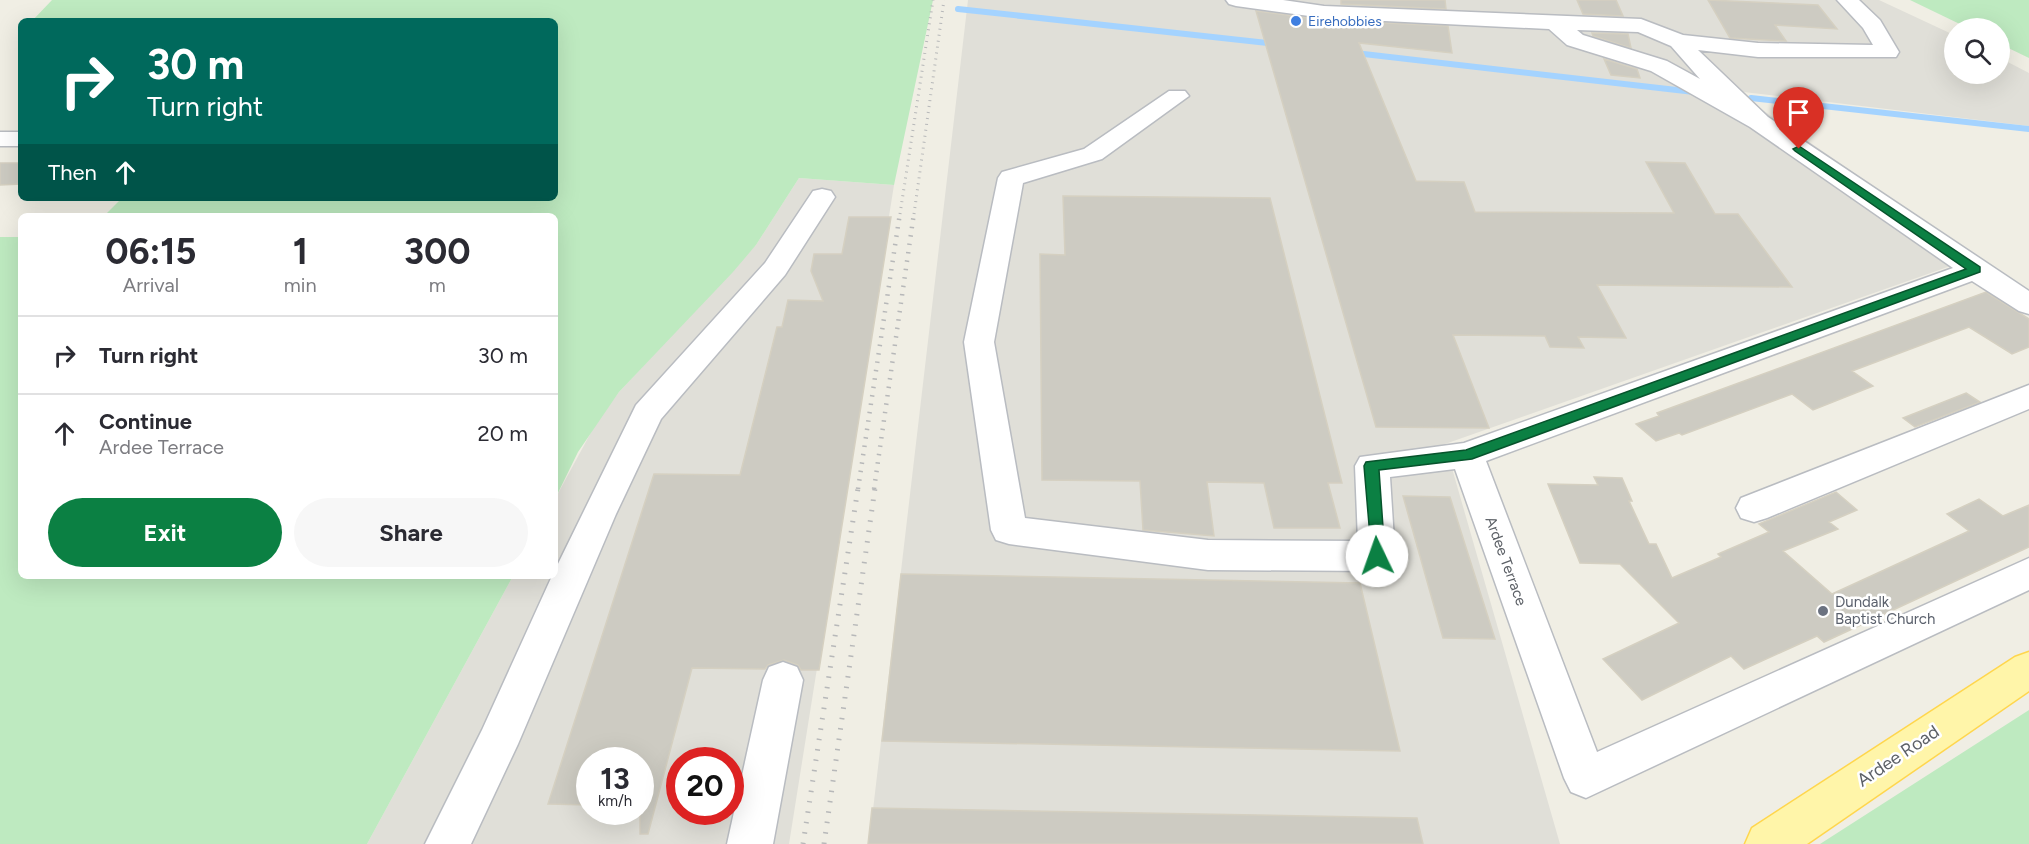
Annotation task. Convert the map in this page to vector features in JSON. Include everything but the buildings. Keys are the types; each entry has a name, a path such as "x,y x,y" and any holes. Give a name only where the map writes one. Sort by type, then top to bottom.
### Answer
{"main road":[{"name":"Ardee Road","path":"1768,844 2029,669"}],"street":[{"path":"1236,0 1324,12 1641,26 1679,41 1758,50 1888,52 1872,25 1846,0"},
{"path":"1555,23 1575,40 1659,66 1759,122 1975,270 2029,304"},
{"path":"1679,41 1698,65 1759,122"},
{"path":"1177,96 1093,154 1011,178 979,342 1009,530 1208,555 1377,556 1371,466 1467,455 1975,270"},
{"path":"0,139 18,139"},
{"path":"448,844 497,744 598,514 648,412 775,269 822,197"},
{"path":"1754,508 2029,396"},
{"name":"Ardee Terrace","path":"1467,455 1586,778 2029,573"},
{"path":"750,844 783,680"}],"shaded area":[{"path":"968,0 1879,0 1944,30 1944,84 2010,84 2010,63 2029,73 2029,126 1735,91 1976,257 1445,444 1560,844 869,844"},
{"path":"799,178 894,185 789,844 367,844 511,579 558,579 558,493 595,425 619,392 756,245"}],"green space":[{"path":"52,0 933,0 894,185 799,178 756,245 619,392 578,452 558,493 558,213 107,213 119,201 558,201 558,18 35,18"},
{"path":"1910,0 2029,0 2029,58 2010,49 2010,18 1947,18"},
{"path":"0,237 18,237 18,579 511,579 367,844 0,844"},
{"path":"2029,710 2029,844 1820,844"}],"waterway":[{"path":"958,9 1277,44"},
{"path":"1355,53 1694,92"},
{"path":"1751,98 2029,129"}],"railway":[{"path":"900,214 933,0"},
{"path":"914,214 944,0"},
{"path":"858,489 900,213"},
{"path":"874,489 914,213"},
{"path":"803,844 858,488"},
{"path":"824,844 875,488"}],"place":[{"name":"Eirehobbies","path":"1296,21"},
{"name":"Dundalk Baptist Church","path":"1823,611"}],"route":[{"path":"1377,556 1371,466 1467,455 1975,270 1799,149"}]}
